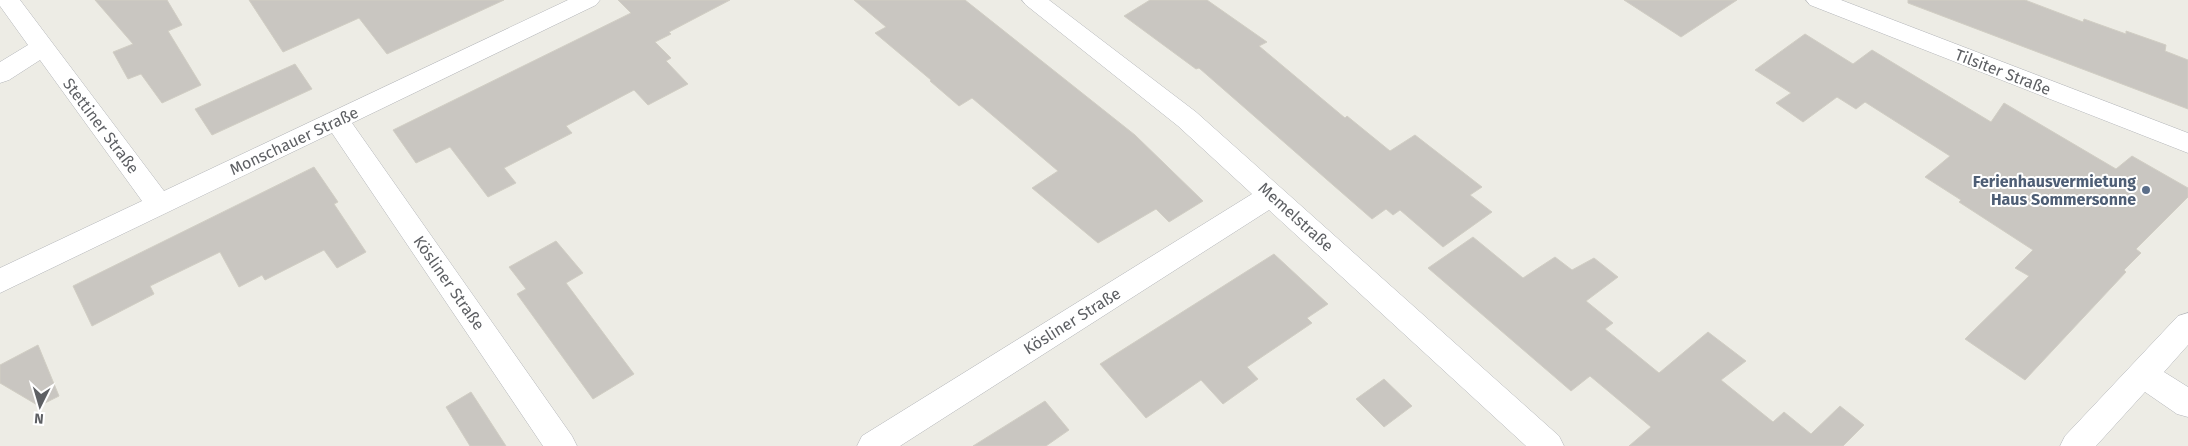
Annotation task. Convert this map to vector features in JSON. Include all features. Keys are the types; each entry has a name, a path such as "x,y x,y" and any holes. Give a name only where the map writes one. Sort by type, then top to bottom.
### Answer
{"street":[{"name":"Stettiner Straße","path":"8,0 159,204"},
{"name":"Monschauer Straße","path":"0,281 588,0"},
{"name":"Memelstraße","path":"1034,0 1187,119 1548,446"},
{"name":"Tilsiter Straße","path":"1818,0 2188,144"},
{"path":"0,74 43,47"},
{"name":"Kösliner Straße","path":"337,121 561,446"},
{"name":"Kösliner Straße","path":"873,446 1272,195"},
{"path":"2076,446 2188,325"},
{"path":"2143,374 2188,404"}],"building":[{"path":"95,0 167,0 182,25 168,31 201,85 162,103 141,74 128,79 113,52 133,44"},
{"path":"249,0 504,0 387,54 359,18 283,52"},
{"path":"618,0 730,0 669,32 671,34 655,42 671,58 666,61 688,84 648,105 634,90 566,126 572,133 504,168 516,183 488,197 450,147 416,163 393,130 631,13"},
{"path":"854,0 965,0 1135,135 1203,201 1169,222 1156,209 1098,243 1032,188 1058,171 972,98 959,106 875,33 886,27"},
{"path":"1150,0 1207,0 1267,42 1259,46 1345,118 1347,116 1390,151 1415,135 1482,187 1470,195 1492,212 1443,247 1400,210 1393,215 1386,209 1372,219 1199,68 1196,69 1124,16"},
{"path":"1624,0 1737,0 1681,37"},
{"path":"1908,0 2025,0 2083,22 2084,19 2126,34 2126,31 2166,45 2165,51 2188,60 2188,109 1908,3"},
{"path":"1805,34 1853,64 1872,50 1991,122 2004,103 2116,169 2132,156 2188,188 2188,197 2136,249 2141,253 2124,270 2126,272 2025,380 1965,339 2029,276 2015,268 2033,250 1959,202 1961,200 1925,177 1950,156 1865,102 1856,109 1837,97 1803,122 1776,103 1791,93 1755,70"},
{"path":"295,64 312,89 212,135 195,109"},
{"path":"314,167 338,202 334,204 366,252 337,268 324,250 265,280 262,275 239,287 220,252 150,286 154,294 92,326 73,286"},
{"path":"1473,237 1523,278 1555,257 1572,270 1594,258 1618,277 1586,301 1613,323 1605,329 1659,373 1708,332 1746,361 1721,380 1773,422 1784,412 1811,434 1840,406 1864,425 1843,446 1629,446 1651,427 1590,376 1571,391 1428,268"},
{"path":"556,241 583,273 566,283 634,374 593,399 517,294 526,289 509,267"},
{"path":"1274,254 1328,304 1307,318 1312,323 1247,367 1258,379 1223,404 1201,380 1146,418 1100,364"},
{"path":"38,345 59,396 39,406 0,383 0,365"},
{"path":"1384,379 1412,406 1384,427 1356,399"},
{"path":"471,392 506,446 470,446 446,407"},
{"path":"1045,401 1069,430 1046,446 973,446"}],"place":[{"name":"Ferienhausvermietung Haus Sommersonne","path":"2146,190"}]}
